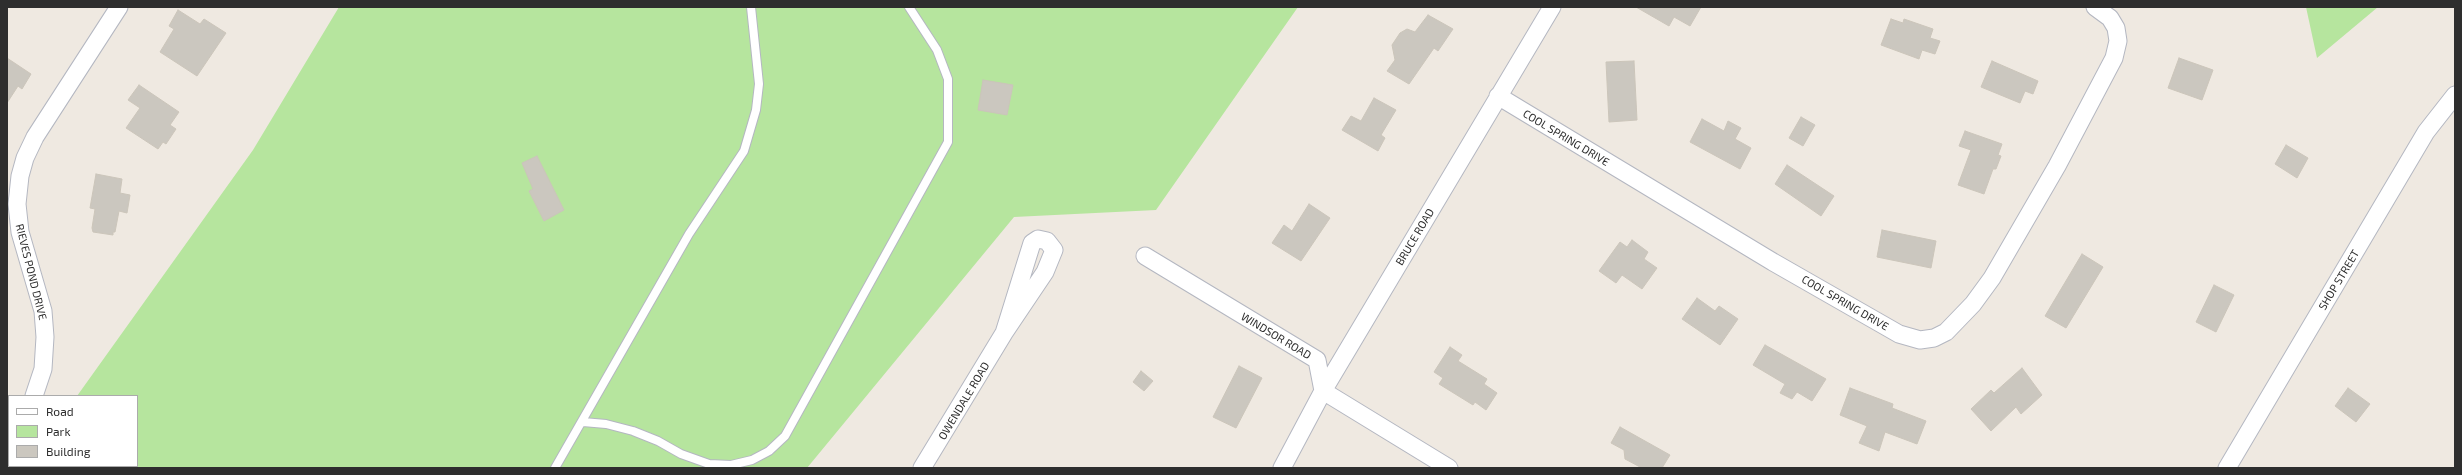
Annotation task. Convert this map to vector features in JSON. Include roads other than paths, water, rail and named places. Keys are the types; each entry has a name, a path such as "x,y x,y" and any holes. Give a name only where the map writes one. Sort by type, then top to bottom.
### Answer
{"street":[{"name":"RIEVES POND DRIVE","path":"34,395 42,369 46,337 43,310 20,232 12,190 35,137 120,7"},
{"name":"BRUCE ROAD","path":"1282,468 1324,391 1552,7"},
{"name":"COOL SPRING DRIVE","path":"1498,96 1565,138 1819,289 1899,334 1920,340 1934,338 1946,332 1973,304 1992,278 2114,58 2118,41 2116,28 2110,18 2095,7"},
{"name":"SHOP STREET","path":"2227,468 2426,132 2455,95"},
{"name":"OWENDALE ROAD","path":"922,468 1004,333 1052,258 1054,250 1047,241 1038,239 1032,243 1004,333"},
{"name":"WINDSOR ROAD","path":"1145,256 1317,360 1324,391"},
{"path":"1324,391 1449,468"}],"lane":[{"path":"555,468 583,422 689,234 734,169 744,151 756,110 759,84 751,7"},
{"path":"583,422 606,424 633,431 658,441 681,454 709,464 731,465 752,460 769,451 785,436 805,404 948,142 948,79 937,50 909,7"}]}
